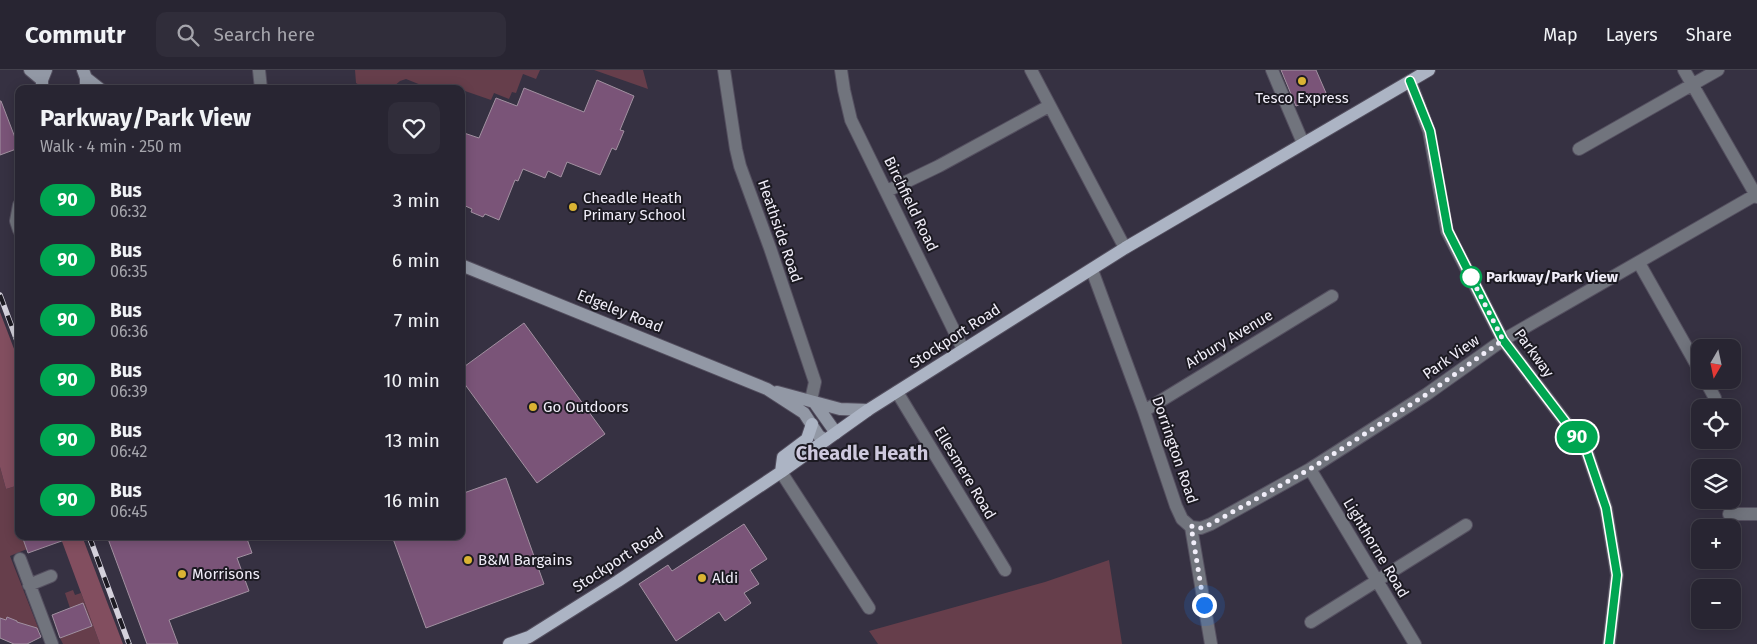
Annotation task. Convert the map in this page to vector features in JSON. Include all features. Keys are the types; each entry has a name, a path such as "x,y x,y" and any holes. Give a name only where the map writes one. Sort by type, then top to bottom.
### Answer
{"main road":[{"path":"30,70 43,80"},
{"name":"Stockport Road","path":"509,644 529,637 618,581 781,472 868,410 963,349 1125,248 1429,70"},
{"name":"Edgeley Road","path":"465,266 767,389 840,409 868,410"},
{"name":"Edgeley Road","path":"767,389 804,413 819,436 831,436"},
{"path":"813,401 831,436"},
{"path":"781,472 784,458 807,439 812,424"}],"street":[{"path":"259,70 260,85"},
{"name":"Heathside Road","path":"724,70 740,166 815,382 813,401"},
{"name":"Birchfield Road","path":"841,70 851,120 963,349"},
{"path":"1031,70 1125,248"},
{"path":"1272,70 1303,143"},
{"path":"1684,70 1756,195"},
{"path":"1578,149 1718,70"},
{"name":"Parkway","path":"1410,81 1430,131 1448,231 1503,340 1586,449 1606,508 1617,575 1609,644"},
{"path":"887,191 939,166 1049,106"},
{"name":"Park View","path":"1191,526 1201,528 1211,524 1310,469 1427,394 1503,340 1756,195"},
{"path":"1639,263 1691,355"},
{"name":"Dorrington Road","path":"1092,270 1144,411 1176,506 1182,519 1191,526 1211,644"},
{"name":"Arbury Avenue","path":"1144,411 1332,296"},
{"path":"1710,389 1715,398"},
{"name":"Ellesmere Road","path":"898,392 1005,570"},
{"name":"Lighthorne Road","path":"1310,469 1415,644"},
{"path":"781,472 869,608"},
{"path":"1729,514 1757,514"},
{"path":"1311,622 1466,526"},
{"path":"20,559 52,644"},
{"path":"30,585 51,576"}],"shaded area":[{"path":"355,70 540,70 536,79 523,74 516,93 512,92 509,99 494,93 491,100 465,91 465,85 421,85 406,79 395,85 359,85 356,83"},
{"path":"594,70 643,70 648,89"},
{"path":"0,312 15,351 15,486 6,489 0,467"},
{"path":"0,467 6,489 15,486 15,540 24,540 27,549 10,556 39,630 13,644 11,643 18,626 16,625 17,621 7,617 6,620 0,618"},
{"path":"61,540 84,540 123,644 100,644"},
{"path":"1109,560 1122,644 878,644 869,631 1045,582"},
{"path":"73,590 75,595 81,593 100,644 63,644 60,638 92,626 83,604 70,608 65,593"}],"building":[{"name":"Tesco Express","path":"1281,70 1316,70 1326,93 1296,106"},
{"path":"597,80 634,96 620,130 624,131 616,150 612,148 600,175 567,162 561,177 548,171 545,178 523,169 518,181 515,180 499,220 485,214 483,217 471,212 472,209 465,206 465,133 479,138 496,98 517,106 524,88 584,112"},
{"path":"1,101 15,138 15,149 0,155"},
{"name":"Go Outdoors","path":"524,323 605,434 537,483 465,384 465,366"},
{"name":"B&M Bargains","path":"506,478 544,584 426,628 393,540 465,540 465,493"},
{"name":"Aldi","path":"744,524 767,559 750,570 759,584 744,593 751,603 725,621 719,612 676,641 639,584 668,565 672,571"},
{"path":"23,540 64,540 28,553"},
{"name":"Morrisons","path":"108,540 247,540 252,553 237,558 249,591 169,620 178,644 147,644"},
{"path":"83,603 92,626 60,638 52,615"},
{"path":"7,617 37,628 41,637 27,644 14,644 0,638 0,618 6,620"}],"railway":[{"path":"0,295 15,335"},
{"path":"90,540 129,644"}],"bus line":[{"name":"90","path":"1410,81 1430,131 1432,152 1448,231 1503,340 1586,449 1606,508 1617,575 1609,644"}],"place":[{"name":"Tesco Express","path":"1302,81"},
{"name":"Cheadle Heath Primary School","path":"573,207"},
{"name":"Parkway/Park View","path":"1471,277"},
{"name":"Go Outdoors","path":"533,407"},
{"name":"B&M Bargains","path":"468,560"},
{"name":"Morrisons","path":"182,574"},
{"name":"Aldi","path":"702,578"}],"district":[{"name":"Cheadle Heath","path":"862,453"}],"route":[{"path":"1204,605 1191,526 1201,528 1211,524 1310,469 1427,394 1503,340 1471,277"}]}
